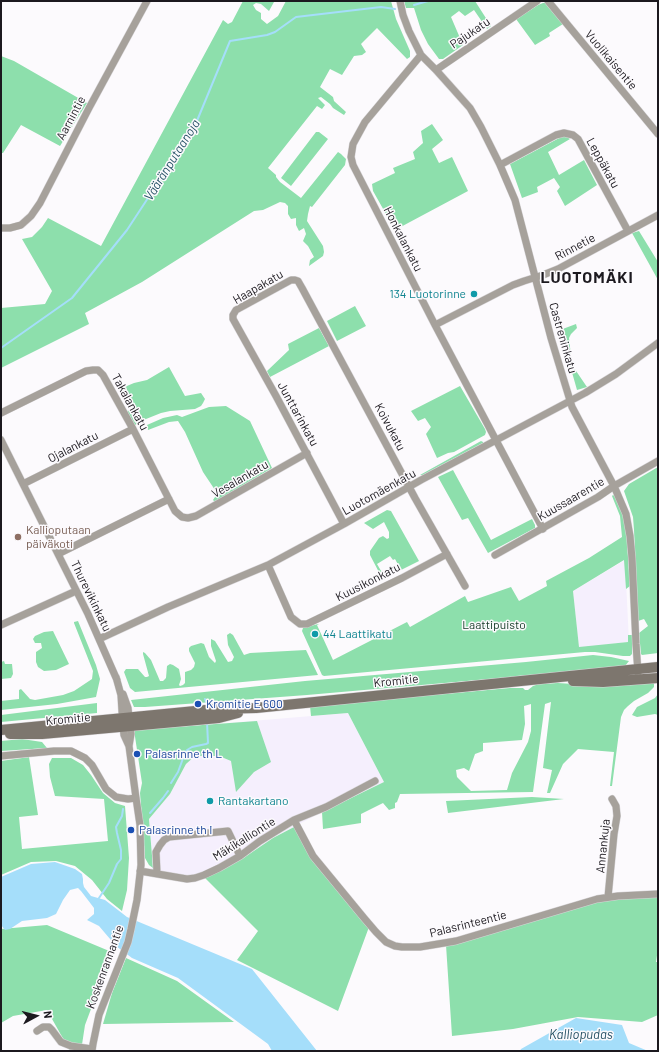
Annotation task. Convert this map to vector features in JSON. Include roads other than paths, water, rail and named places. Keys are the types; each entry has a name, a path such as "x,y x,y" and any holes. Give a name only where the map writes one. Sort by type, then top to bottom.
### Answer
{"main road":[{"name":"Kromitie","path":"1,731 126,722 216,709 256,708 539,680 603,682 638,674 658,667"},
{"name":"Kromitie","path":"638,674 658,678"}],"street":[{"name":"Aarnintie","path":"1,228 10,228 21,225 31,216 40,203 89,108 148,1"},
{"name":"Castreninkatu","path":"400,1 409,31 421,55 464,101 476,117 500,165 515,200 551,338 570,400 584,430 614,486 626,514 630,536 638,674"},
{"name":"Pajukatu","path":"436,70 537,1"},
{"name":"Vuolikaisentie","path":"548,1 658,134"},
{"name":"Honkalankatu","path":"421,55 365,122 353,144 351,156 354,165 435,325 543,529"},
{"name":"Leppäkatu","path":"500,165 556,134 564,133 573,135 578,139 628,231"},
{"name":"Rinnetie","path":"435,325 513,285 558,269 658,214"},
{"name":"Haapakatu","path":"233,315 236,310 291,280 295,280"},
{"name":"Koivukatu","path":"295,280 298,281 302,288 409,487 465,586"},
{"name":"Junttarinkatu","path":"233,315 233,319 307,453 344,524"},
{"name":"Luotomäenkatu","path":"99,639 168,607 268,565 409,487 603,383 658,343"},
{"name":"Takalankatu","path":"1,413 86,371 98,370 103,375 133,429 175,511 182,517"},
{"name":"Ojalankatu","path":"23,484 133,429"},
{"name":"Thurevikinkatu","path":"1,440 76,591 116,677 128,708 126,722"},
{"name":"Vesalankatu","path":"182,517 188,518 196,516 307,453"},
{"name":"Kuussaarentie","path":"495,555 598,497 658,460"},
{"path":"58,554 169,499"},
{"name":"Kuusikonkatu","path":"268,565 291,617 303,625 318,620 447,554"},
{"path":"1,625 76,591"},
{"name":"Koskenrannantie","path":"92,1050 99,1015 131,929 140,871 140,825 129,746 131,734 126,722"},
{"path":"1,756 54,751 71,752 85,758 92,765 106,789 116,797 128,799 136,798"},
{"name":"Mäkikalliontie","path":"140,871 195,878 219,868 240,856 294,820 326,807 375,781"},
{"name":"Annankuja","path":"608,897 617,816 616,806 612,799"},
{"name":"Palasrinteentie","path":"294,820 313,856 376,932 386,942 394,946 410,948 456,941 589,901 608,897 658,894"},
{"path":"157,873 156,852 164,840 169,837 228,831 240,856"},
{"path":"37,1031 44,1027 49,1027 61,1042 71,1046 92,1050"}],"water":[{"path":"55,862 75,869 82,874 84,887 91,896 105,900 127,917 252,969 317,1051 272,1051 268,1044 178,978 132,958 116,946 99,926 87,920 94,914 94,908 78,888 70,890 56,914 47,918 22,921 10,929 5,930 1,925 1,877 31,864"},
{"name":"Kalliopudas","path":"576,1018 622,1025 629,1043 648,1051 520,1051 521,1049"}],"waterway":[{"name":"Vääränputaanoja","path":"414,5 428,1"},
{"name":"Vääränputaanoja","path":"1,348 72,298 127,230 194,128 230,41 267,35 275,32 296,17 381,7 395,9"},
{"path":"171,783 178,772 187,750 192,747 208,743 207,722"},
{"path":"150,813 168,791"},
{"path":"99,898 109,883 117,864 121,859 121,850 116,827 122,816 123,809"}],"place":[{"name":"134 Luotorinne","path":"474,294"},
{"name":"Kallioputaan päiväkoti","path":"18,537"},
{"name":"44 Laattikatu","path":"315,634"},
{"name":"Kromitie E 600","path":"198,704"},
{"name":"Palasrinne th L","path":"137,754"},
{"name":"Rantakartano","path":"210,801"},
{"name":"Palasrinne th I","path":"131,830"}],"district":[{"name":"LUOTOMÄKI","path":"587,278"}],"park label":[{"name":"Laattipuisto","path":"494,625"}]}
